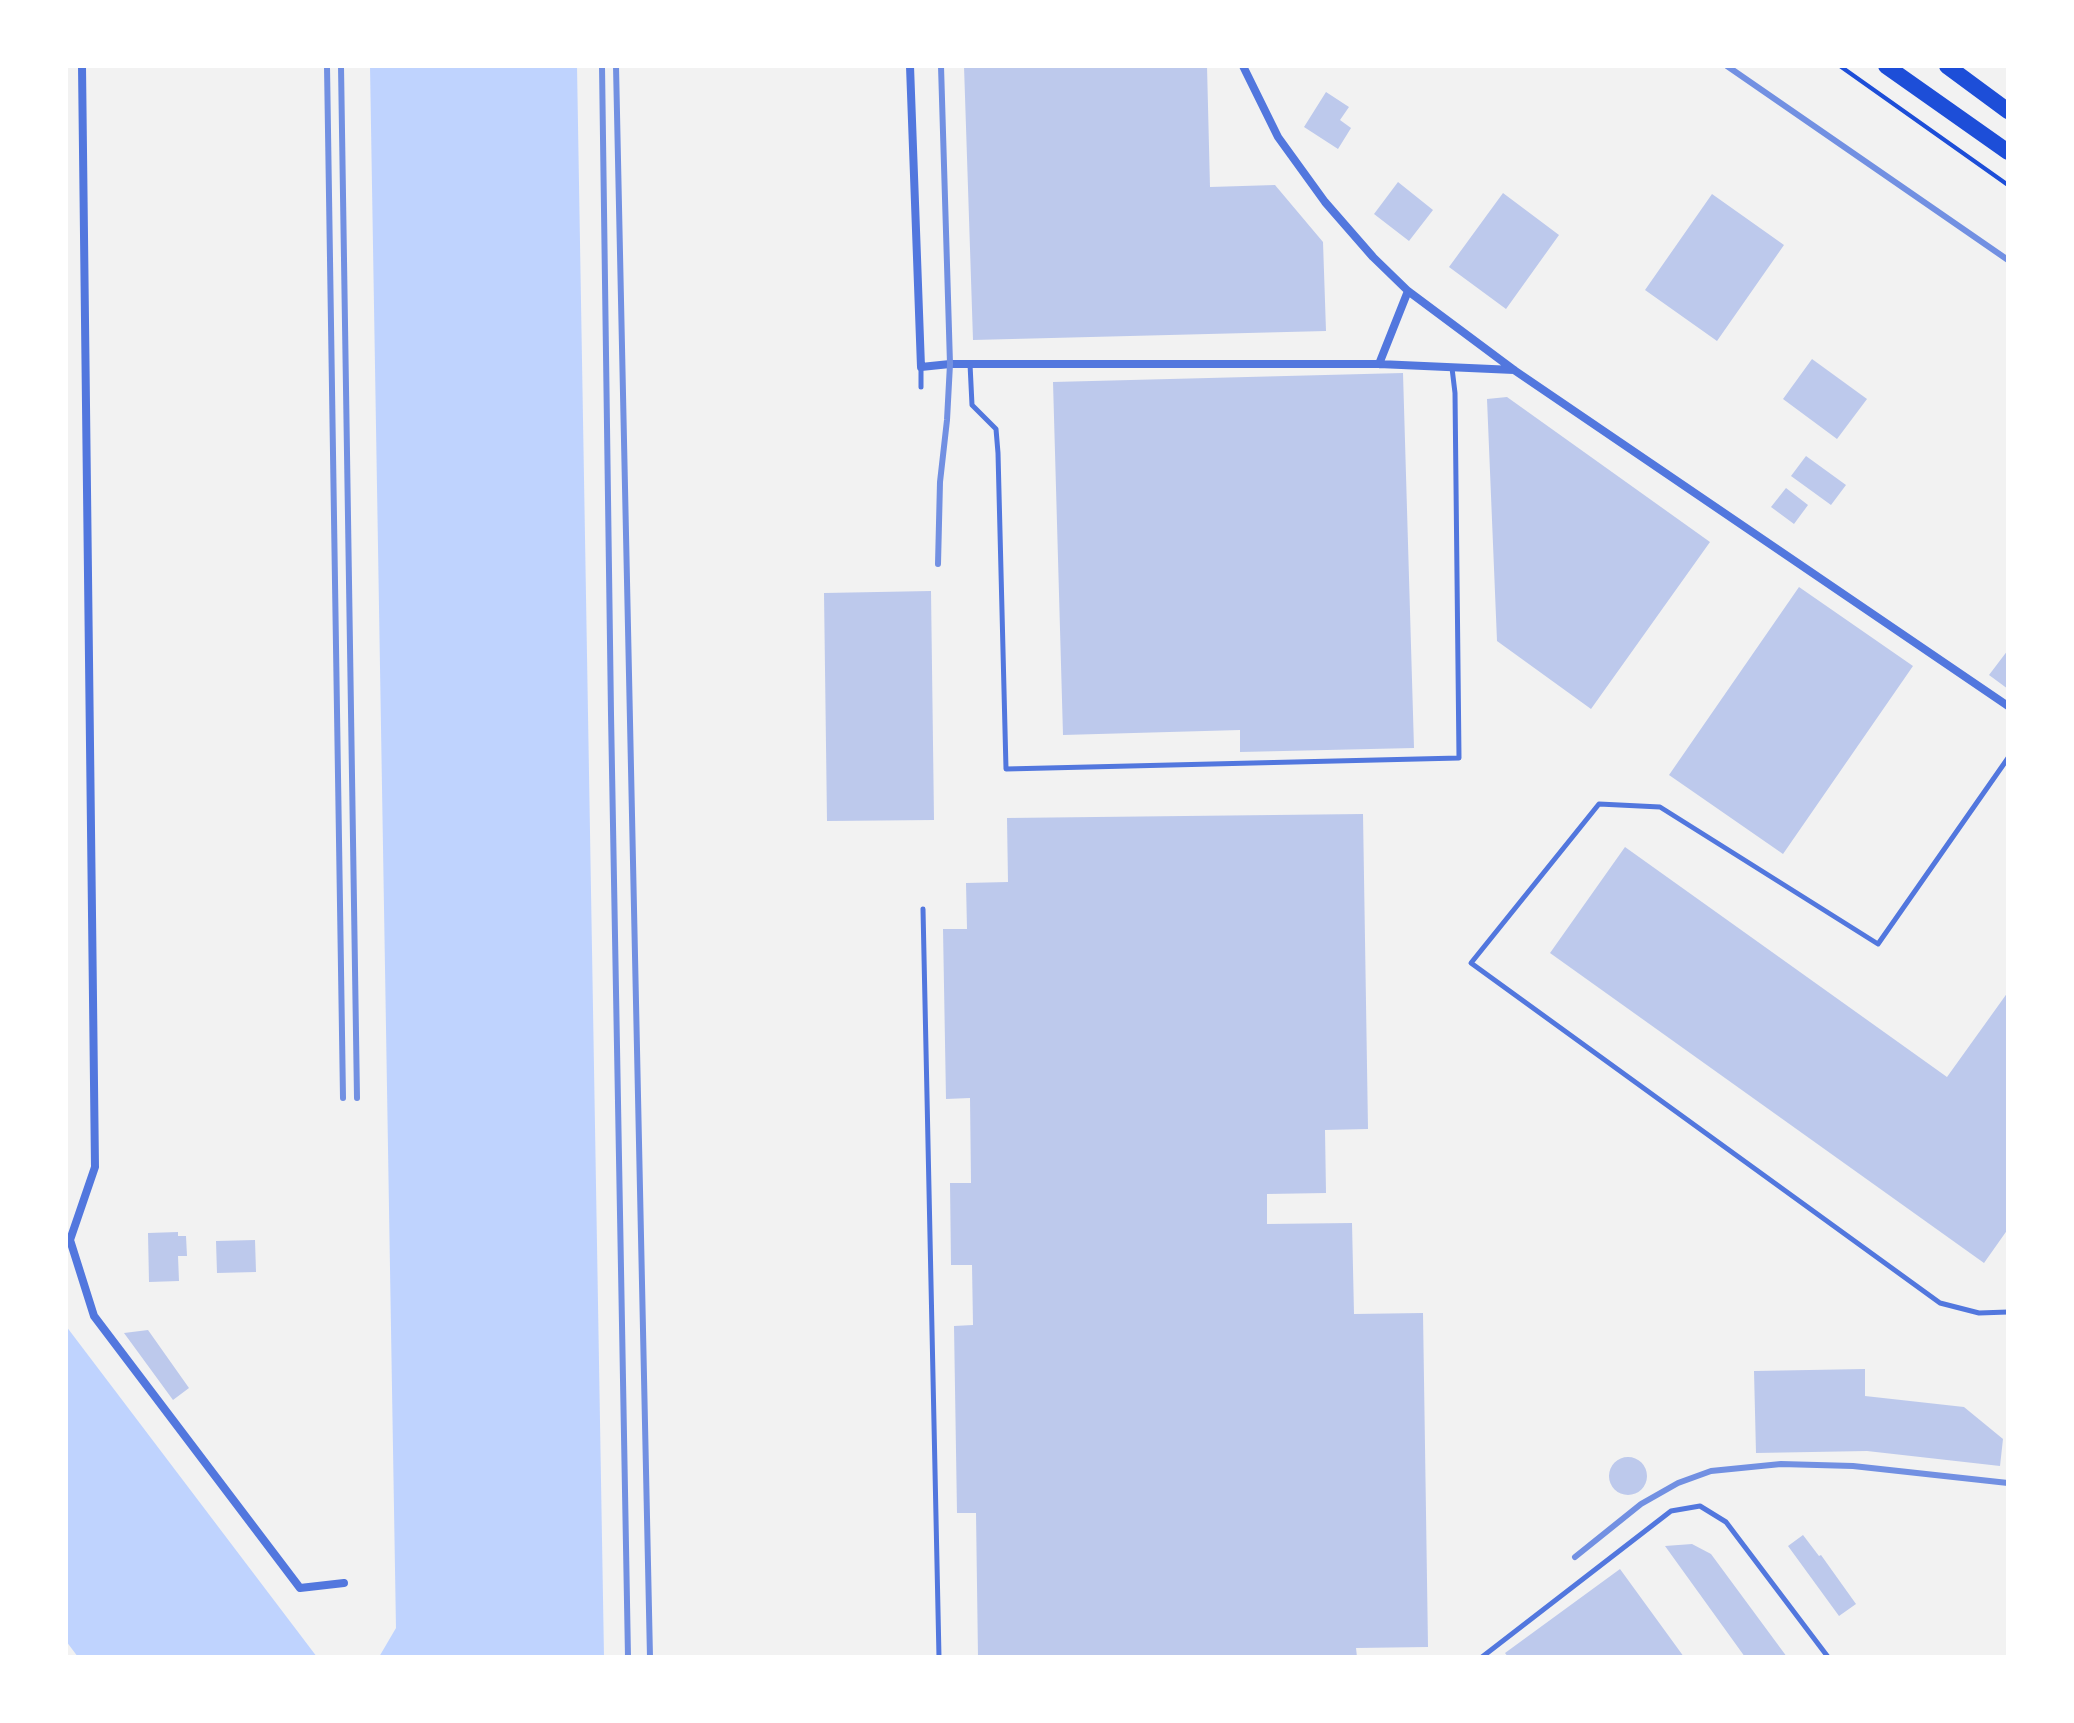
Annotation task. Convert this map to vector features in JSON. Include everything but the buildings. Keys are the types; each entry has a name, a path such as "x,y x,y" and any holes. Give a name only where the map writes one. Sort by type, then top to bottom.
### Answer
{"main road":[{"path":"1886,66 2008,152"},
{"path":"1947,66 2008,111"}],"street":[{"path":"82,66 95,1167 70,1240 94,1316 300,1588 344,1583"},
{"path":"910,66 921,367 970,364 1379,364 1514,370"},
{"path":"1243,66 1278,137 1325,202 1373,257 1408,291 1514,370 2008,706"},
{"path":"1379,364 1408,291"}],"lane":[{"path":"970,364 972,405 996,429 1006,769 1459,758 1455,393 1452,367"},
{"path":"921,367 921,387"},
{"path":"2008,758 1878,944 1660,807 1599,804 1471,963 1940,1303 1979,1313 2008,1312"},
{"path":"923,909 939,1657"},
{"path":"1482,1657 1671,1511 1700,1506 1726,1522 1828,1657"}],"path":[{"path":"1840,66 2008,185"}],"water":[{"path":"370,66 577,66 604,1657 379,1657 396,1628"},
{"path":"66,1326 317,1657 78,1657 66,1641"}],"railway":[{"path":"327,66 343,1098"},
{"path":"341,66 357,1098"},
{"path":"602,66 628,1657"},
{"path":"616,66 650,1657"},
{"path":"938,564 940,482 950,364 941,66"},
{"path":"1727,66 2008,260"},
{"path":"1575,1557 1641,1504 1678,1483 1711,1471 1781,1464 1853,1466 2008,1483"}]}
